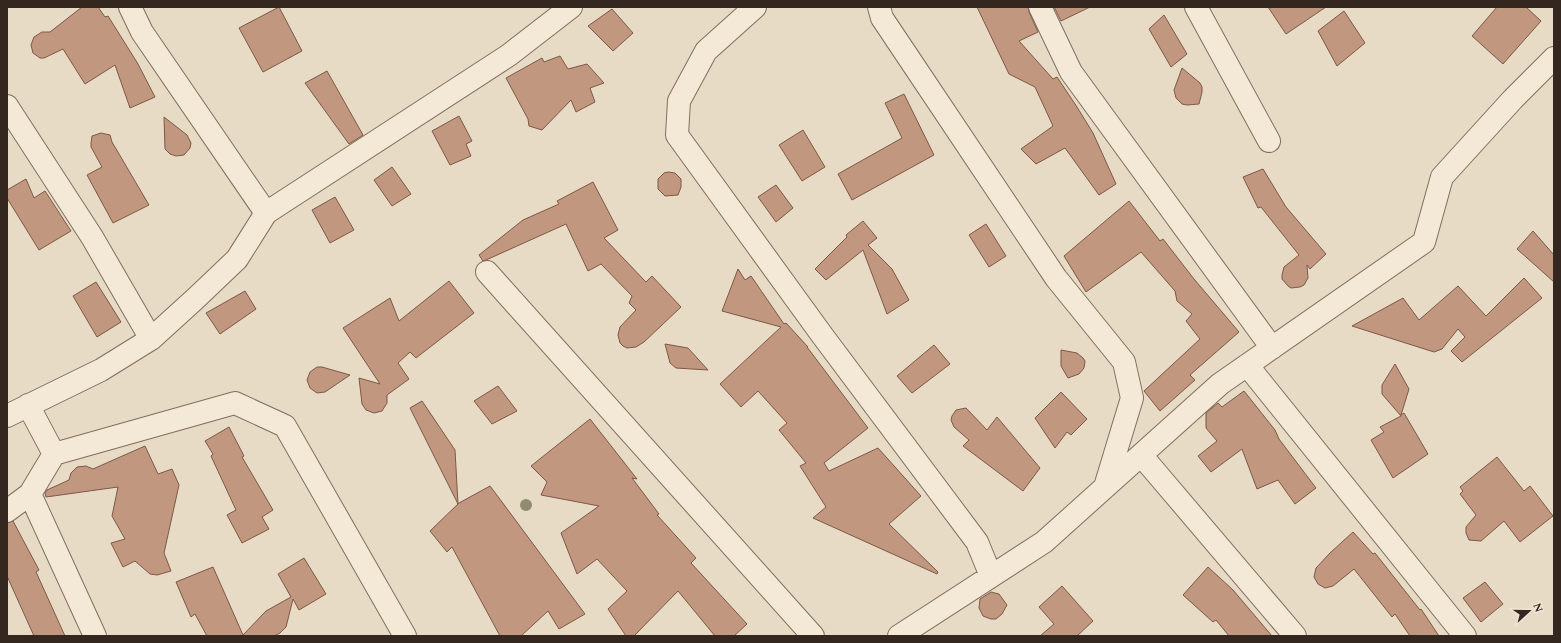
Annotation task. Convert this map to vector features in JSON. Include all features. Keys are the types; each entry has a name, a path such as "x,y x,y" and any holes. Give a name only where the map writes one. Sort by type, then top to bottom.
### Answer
{"street":[{"path":"130,7 142,32 266,213"},
{"path":"7,416 101,370 151,339 195,300 237,259 266,213 509,55 571,7"},
{"path":"755,7 706,51 679,101 677,135 822,335 977,542 990,576"},
{"path":"879,7 882,18 1056,278 1124,362 1132,398 1106,487"},
{"path":"1040,7 1072,72 1272,348"},
{"path":"1196,7 1269,141"},
{"path":"899,636 1044,542 1220,384 1424,242 1442,177 1513,99 1554,58"},
{"path":"7,106 92,237 151,339"},
{"path":"486,272 813,636"},
{"path":"1246,366 1464,636"},
{"path":"7,511 30,494 54,454 236,403 285,426 405,636"},
{"path":"28,406 54,454"},
{"path":"1141,455 1295,636"},
{"path":"30,494 95,636"}],"building":[{"path":"82,7 98,7 105,17 108,16 138,64 155,97 130,108 115,65 85,84 63,49 44,58 40,58 33,53 31,45 34,37 42,32 50,32"},
{"path":"279,7 302,51 263,72 239,28"},
{"path":"977,7 1028,7 1038,32 1019,41 1053,79 1057,77 1093,133 1116,184 1099,195 1065,148 1036,164 1021,149 1053,126 1035,87 1009,74"},
{"path":"1054,7 1090,7 1061,21"},
{"path":"1268,7 1326,7 1286,34"},
{"path":"1497,7 1526,7 1541,21 1503,64 1472,36"},
{"path":"612,9 633,33 613,51 588,26"},
{"path":"1344,11 1365,43 1337,66 1318,31"},
{"path":"1164,15 1187,54 1171,67 1149,29"},
{"path":"560,56 568,69 587,64 604,83 590,88 595,102 576,112 571,100 542,130 529,126 528,119 506,78 542,58 544,62"},
{"path":"1182,68 1200,83 1202,87 1199,104 1182,104 1176,98 1174,90"},
{"path":"327,71 363,135 349,144 305,83"},
{"path":"904,94 934,155 852,200 838,174 902,138 885,103"},
{"path":"459,116 472,141 466,144 471,156 450,165 432,131"},
{"path":"164,117 187,135 191,143 190,148 184,155 176,156 170,154 165,149"},
{"path":"803,130 825,167 802,181 779,145"},
{"path":"101,133 110,135 112,142 149,205 113,223 87,175 102,167 91,147 92,136"},
{"path":"392,167 411,194 392,206 374,180"},
{"path":"1263,169 1286,207 1326,254 1310,269 1307,265 1308,278 1304,285 1300,287 1291,288 1282,279 1284,267 1299,255 1261,207 1258,208 1243,177"},
{"path":"664,173 675,173 681,179 681,187 678,195 665,196 658,189 658,179"},
{"path":"26,179 34,198 45,191 71,231 39,250 7,198 7,190"},
{"path":"593,182 618,230 604,238 646,282 652,276 681,307 644,342 636,347 627,348 623,346 620,343 618,335 620,327 636,310 629,303 632,296 601,264 588,271 566,224 486,260 483,261 479,255 523,220 559,204 557,201"},
{"path":"776,185 793,208 776,222 758,197"},
{"path":"335,197 354,230 330,243 312,210"},
{"path":"1129,201 1160,241 1163,239 1194,279 1239,332 1190,375 1195,380 1160,411 1144,391 1200,339 1186,321 1192,314 1177,301 1175,291 1141,252 1086,292 1064,256"},
{"path":"863,221 877,238 868,245 892,269 909,300 887,314 863,250 826,280 815,269 847,237 846,235"},
{"path":"986,224 1006,256 989,267 969,235"},
{"path":"1533,231 1554,255 1554,282 1517,249"},
{"path":"738,269 745,280 751,276 784,324 786,323 808,347 868,428 824,463 829,471 878,448 921,496 889,524 938,572 937,574 813,518 826,507 800,466 806,463 779,430 787,423 758,391 741,407 720,384 781,327 722,311"},
{"path":"1524,278 1542,298 1462,362 1451,351 1465,337 1458,329 1442,349 1434,352 1352,326 1403,298 1419,320 1458,286 1486,316"},
{"path":"449,281 474,313 416,358 410,352 398,363 409,379 387,395 387,403 382,411 374,413 366,410 362,404 359,378 380,384 343,328 390,298 399,321"},
{"path":"96,282 121,322 97,337 73,296"},
{"path":"245,291 256,309 220,334 206,313"},
{"path":"665,344 688,348 708,370 676,368 670,363"},
{"path":"934,345 950,364 912,393 897,376"},
{"path":"1061,350 1077,353 1083,358 1085,361 1084,368 1079,374 1068,378 1061,366"},
{"path":"1395,364 1409,389 1401,415 1404,413 1428,454 1393,478 1371,440 1384,432 1380,427 1401,416 1382,394 1382,385"},
{"path":"317,367 350,375 325,392 317,393 310,388 307,380 310,372"},
{"path":"498,386 517,411 492,424 474,401"},
{"path":"1244,391 1275,430 1279,439 1316,488 1295,504 1278,480 1257,489 1242,449 1211,472 1198,456 1217,441 1206,428 1206,413 1218,403 1222,407"},
{"path":"1061,392 1087,419 1071,435 1067,432 1055,448 1035,418"},
{"path":"422,401 455,450 458,504 410,408"},
{"path":"966,408 987,430 997,417 1040,468 1023,491 963,446 969,440 954,427 951,420 956,410"},
{"path":"590,419 637,479 632,478 659,514 657,515 696,558 691,563 747,624 734,636 715,636 678,591 634,636 626,636 608,609 627,591 597,559 577,574 561,533 599,506 541,495 547,482 531,466"},
{"path":"229,427 244,456 242,457 273,510 262,517 269,529 242,543 227,515 236,510 211,456 213,454 205,441"},
{"path":"145,446 158,474 172,469 179,485 164,553 171,571 157,575 150,574 135,561 123,567 111,543 125,539 112,516 118,487 46,497 45,493 47,490 69,480 71,473 77,467 86,466 93,469"},
{"path":"1497,457 1524,491 1530,486 1553,516 1520,542 1504,521 1481,541 1469,540 1466,533 1466,527 1476,515 1460,494 1463,491 1460,487"},
{"path":"490,486 585,614 559,629 548,611 521,636 500,636 452,547 447,552 430,531 459,503"},
{"path":"13,521 39,570 36,572 65,636 34,636 7,576 7,523"},
{"path":"1353,532 1373,554 1375,553 1420,610 1421,609 1439,636 1410,636 1395,614 1392,617 1354,569 1333,586 1325,588 1318,584 1314,577 1316,568"},
{"path":"304,558 326,594 299,610 293,599 286,627 274,636 207,636 195,614 191,617 176,582 213,567 243,635 266,611 291,597 278,574"},
{"path":"1208,567 1233,590 1272,636 1229,636 1216,620 1213,622 1183,595"},
{"path":"1485,582 1503,604 1481,622 1463,598"},
{"path":"1062,586 1093,621 1077,636 1040,636 1054,624 1039,607"},
{"path":"991,592 999,594 1007,605 1002,614 996,619 983,616 979,608 980,599"}]}
